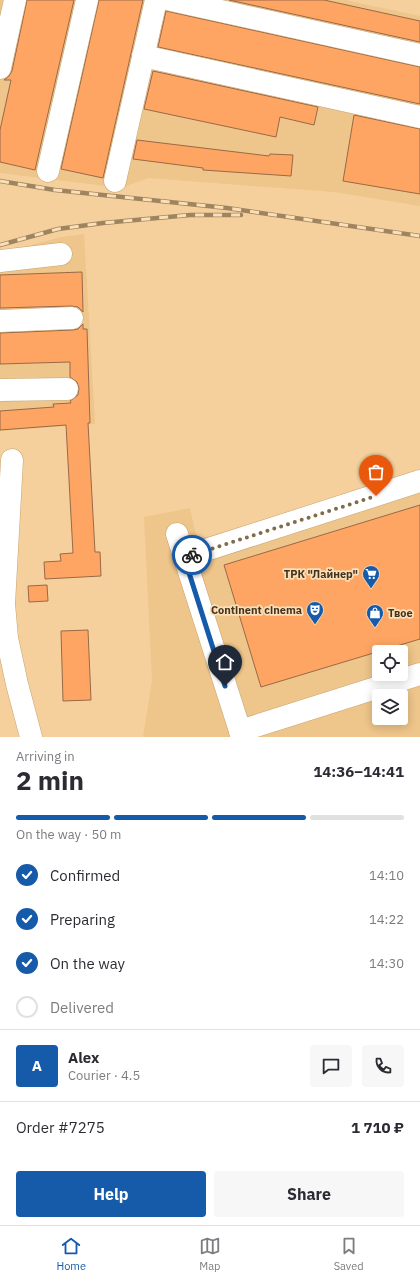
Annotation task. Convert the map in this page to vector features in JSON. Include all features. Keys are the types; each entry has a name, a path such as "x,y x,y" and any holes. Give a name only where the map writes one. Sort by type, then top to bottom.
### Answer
{"lane":[{"path":"0,68 15,0"},
{"path":"48,171 87,0"},
{"path":"115,181 156,0"},
{"path":"171,0 420,55"},
{"path":"143,56 420,117"},
{"path":"0,261 61,254"},
{"path":"0,321 72,318"},
{"path":"0,390 67,390"},
{"path":"12,460 4,522 4,604 7,638 8,687 31,737"},
{"path":"184,557 420,481"},
{"path":"177,534 241,734 420,674"}],"shaded area":[{"path":"0,0 345,0 420,16 420,206 334,192 148,178 122,188 0,173"},
{"path":"84,234 95,424 0,431 0,253 62,237"},
{"path":"420,471 420,737 143,737 152,680 144,517 190,508 197,540"}],"building":[{"path":"27,0 74,0 35,170 0,162 0,130 11,80 4,80 12,71"},
{"path":"99,0 143,0 103,178 61,169"},
{"path":"229,0 324,0 420,21 420,42"},
{"path":"166,11 420,67 420,104 158,47"},
{"path":"153,71 318,107 314,125 280,117 276,137 144,109"},
{"path":"354,115 420,129 420,194 343,181"},
{"path":"137,140 269,156 270,154 293,155 291,176 203,170 203,168 133,159"},
{"path":"82,272 83,312 78,307 71,306 0,308 0,275"},
{"path":"83,324 83,329 87,329 90,423 88,423 95,552 100,552 101,576 45,579 44,562 61,561 60,554 73,553 66,425 0,430 0,411 54,407 53,404 71,403 70,401 78,395 79,388 77,382 70,377 70,362 0,364 0,333 73,330 78,329"},
{"path":"420,505 420,639 400,645 372,645 372,653 261,687 224,565"},
{"path":"47,585 48,601 29,602 28,586"},
{"path":"88,630 91,700 63,701 61,631"}],"railway":[{"path":"0,181 55,190 227,208 420,236"},
{"path":"0,245 58,229 103,223 190,215 241,215"}],"way so far":[{"path":"192,555 376,496"}],"place":[{"name":"ТРК \"Лайнер\"","path":"371,589"},
{"name":"Continent cinema","path":"315,625"},
{"name":"Твое","path":"375,628"}],"route":[{"path":"192,555 184,557 225,686"}]}
